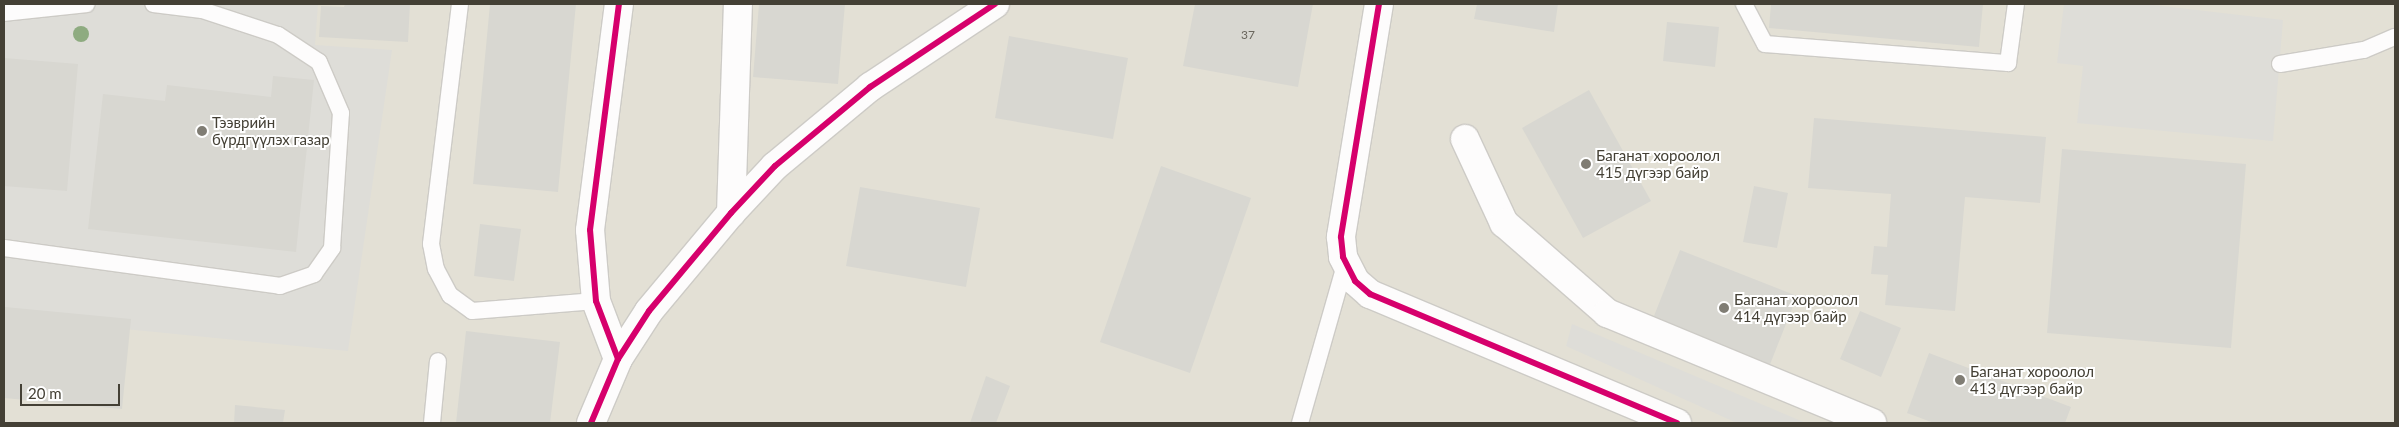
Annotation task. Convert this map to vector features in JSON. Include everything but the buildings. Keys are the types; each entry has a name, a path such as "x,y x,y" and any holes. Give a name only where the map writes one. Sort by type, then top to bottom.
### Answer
{"street":[{"path":"618,358 596,302 590,230 619,4"},
{"path":"731,213 738,4"},
{"path":"590,423 618,358 649,311 731,213 776,166 870,87 995,4"},
{"path":"1379,4 1341,237 1345,265 1355,281 1370,294 1677,423"},
{"path":"1465,139 1504,223 1607,313 1841,418 1872,423"}],"lane":[{"path":"4,13 87,4"},
{"path":"4,248 280,286 314,274 332,248 340,113 320,62 278,35 202,10 153,4"},
{"path":"460,4 431,244 436,269 450,296 472,311 596,302"},
{"path":"1744,4 1765,44 2008,63 2016,4"},
{"path":"2280,64 2364,50 2395,37"},
{"path":"1300,423 1345,265"},
{"path":"432,423 438,361"}],"shaded area":[{"path":"4,4 2395,4 2395,423 4,423"},
{"path":"4,4 318,4 315,45 392,50 348,351 4,317"},
{"path":"2064,4 2145,4 2283,20 2273,141 2077,123 2083,66 2057,63"},
{"path":"1572,324 1806,423 1737,423 1566,346"}],"cycle path":[{"path":"618,359 596,301 590,230 619,4"},
{"path":"591,423 618,359 649,311 731,213 775,166 870,87 995,4"},
{"path":"1379,4 1341,237 1343,257 1355,281 1370,294 1677,423"}],"place":[{"name":"Тээврийн бүрдгүүлэх газар","path":"202,131"},
{"name":"Баганат хороолол 415 дүгээр байр","path":"1586,164"},
{"name":"Баганат хороолол 414 дүгээр байр","path":"1724,308"},
{"name":"Баганат хороолол 413 дүгээр байр","path":"1960,380"}]}
